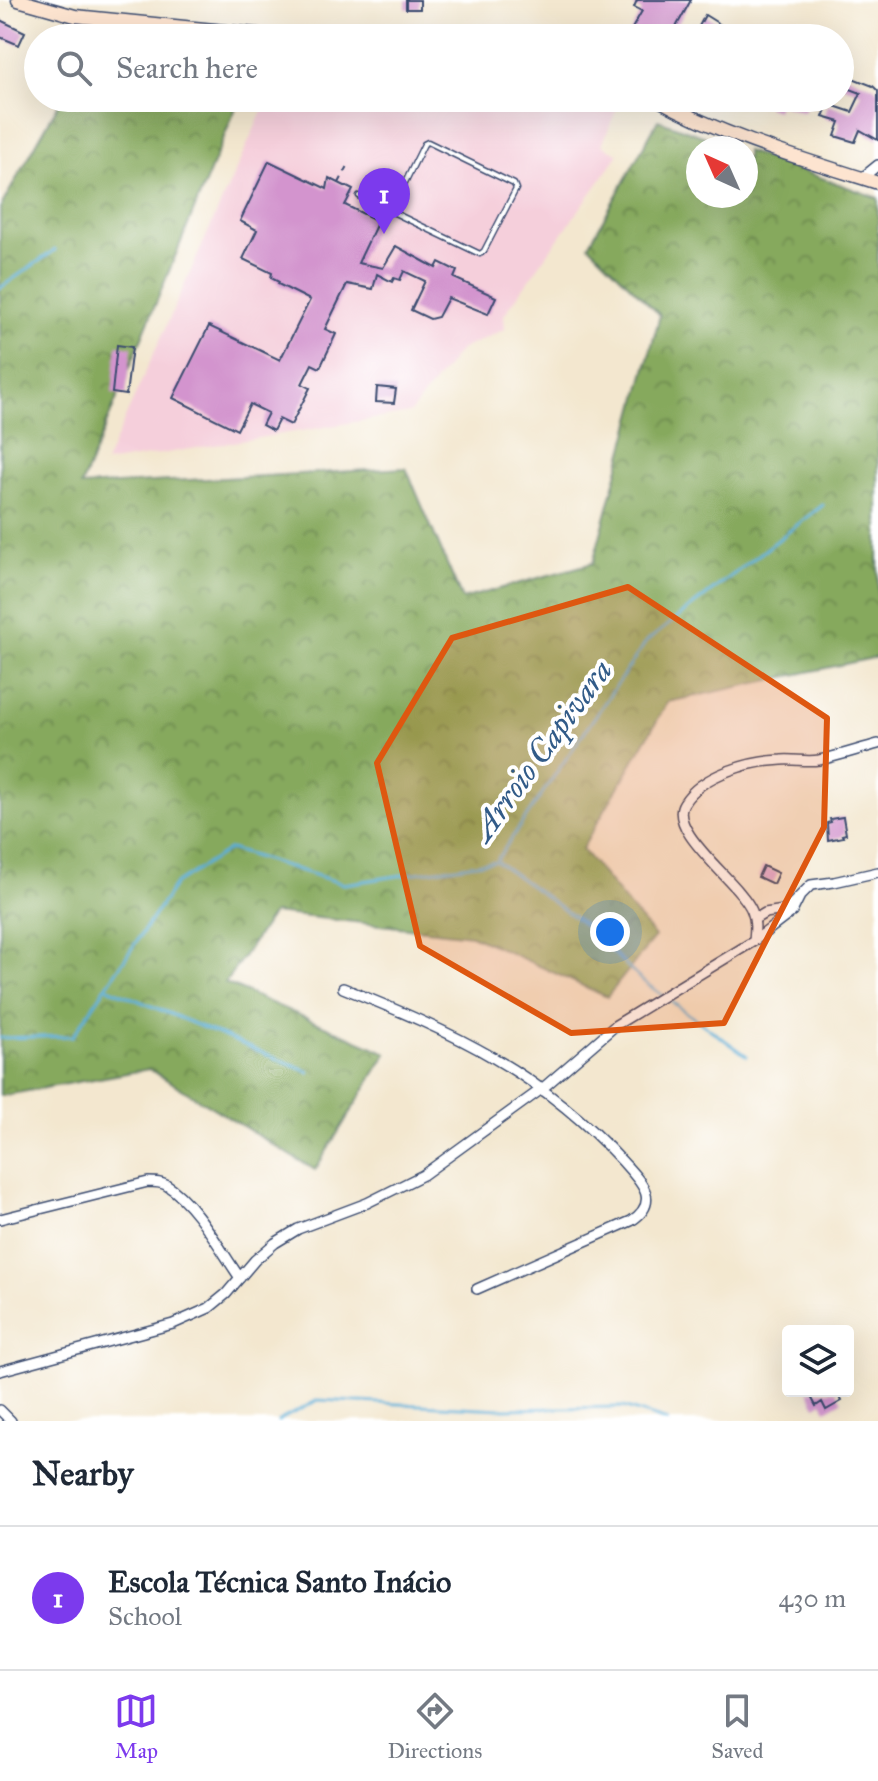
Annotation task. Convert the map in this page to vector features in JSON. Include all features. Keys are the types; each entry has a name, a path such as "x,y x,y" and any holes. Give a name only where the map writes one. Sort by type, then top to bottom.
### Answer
{"main road":[{"path":"18,0 75,16 155,24"},
{"path":"681,112 766,147 878,183"}],"street":[{"path":"862,178 878,165"},
{"path":"754,941 755,919 744,896 684,830 680,813 686,799 736,767 784,760 817,760 878,744"},
{"path":"755,919 765,913 784,910 811,885 878,872"},
{"path":"0,1371 192,1316 226,1294 265,1252 298,1229 396,1190 423,1175 543,1088 616,1025 754,941 792,912 800,896"},
{"path":"343,988 444,1030 496,1057 543,1088 607,1145 647,1192 644,1208 631,1221 477,1289"},
{"path":"0,1219 148,1182 160,1182 169,1186 188,1206 240,1278"},
{"path":"0,1410 11,1421"}],"lane":[{"path":"359,196 480,254 516,189 514,184 428,142 424,144 391,211"}],"path":[{"path":"339,183 348,166"}],"highlighted area":[{"path":"628,587 827,718 824,827 724,1023 571,1033 420,946 377,763 452,638"}],"shaded area":[{"path":"262,112 615,112 602,145 619,154 504,315 505,329 460,350 410,413 105,463"}],"green space":[{"path":"54,112 234,112 81,486 406,468 462,599 593,563 660,315 589,245 658,120 703,136 686,136 686,208 758,208 758,155 878,198 878,657 668,702 582,849 655,937 607,997 471,935 273,913 225,983 387,1053 315,1170 149,1069 0,1096 0,208"}],"building":[{"path":"406,0 420,0 420,9 406,9"},
{"path":"637,0 691,0 678,24 635,24 642,11 634,7"},
{"path":"705,15 719,24 700,24"},
{"path":"0,20 24,32 19,45 0,37"},
{"path":"854,79 878,91 878,140 860,130 855,142 835,136 840,122 823,117 825,112 854,112 861,93 854,90"},
{"path":"269,161 327,189 329,178 353,190 345,205 378,221 358,263 383,268 396,246 436,268 439,262 457,271 454,278 496,297 488,314 448,298 438,317 430,319 411,310 425,281 404,271 400,280 394,278 392,282 377,274 373,289 347,284 325,329 336,334 320,368 312,364 302,384 310,388 291,425 279,419 273,431 262,425 268,413 250,404 237,430 173,398 209,326 280,360 310,300 278,284 271,278 272,273 243,259 257,230 240,221"},
{"path":"117,345 132,347 126,395 112,393"},
{"path":"377,387 396,389 394,403 376,402"},
{"path":"843,817 846,834 828,840 827,823 831,822 830,819"},
{"path":"763,866 778,873 773,884 758,877"},
{"path":"811,1397 840,1397 842,1401 826,1410 822,1402 816,1406"}],"waterway":[{"path":"0,288 55,250"},
{"name":"Arroio Capivara","path":"0,1038 73,1036 175,884 230,849 344,884 496,861 646,642 823,505"},
{"path":"496,861 585,925 640,979 747,1056"},
{"path":"106,987 309,1072"},
{"path":"278,1421 318,1400 501,1409 623,1407 667,1421"}],"place":[{"name":"Escola Técnica Santo Inácio","path":"384,234"}]}
